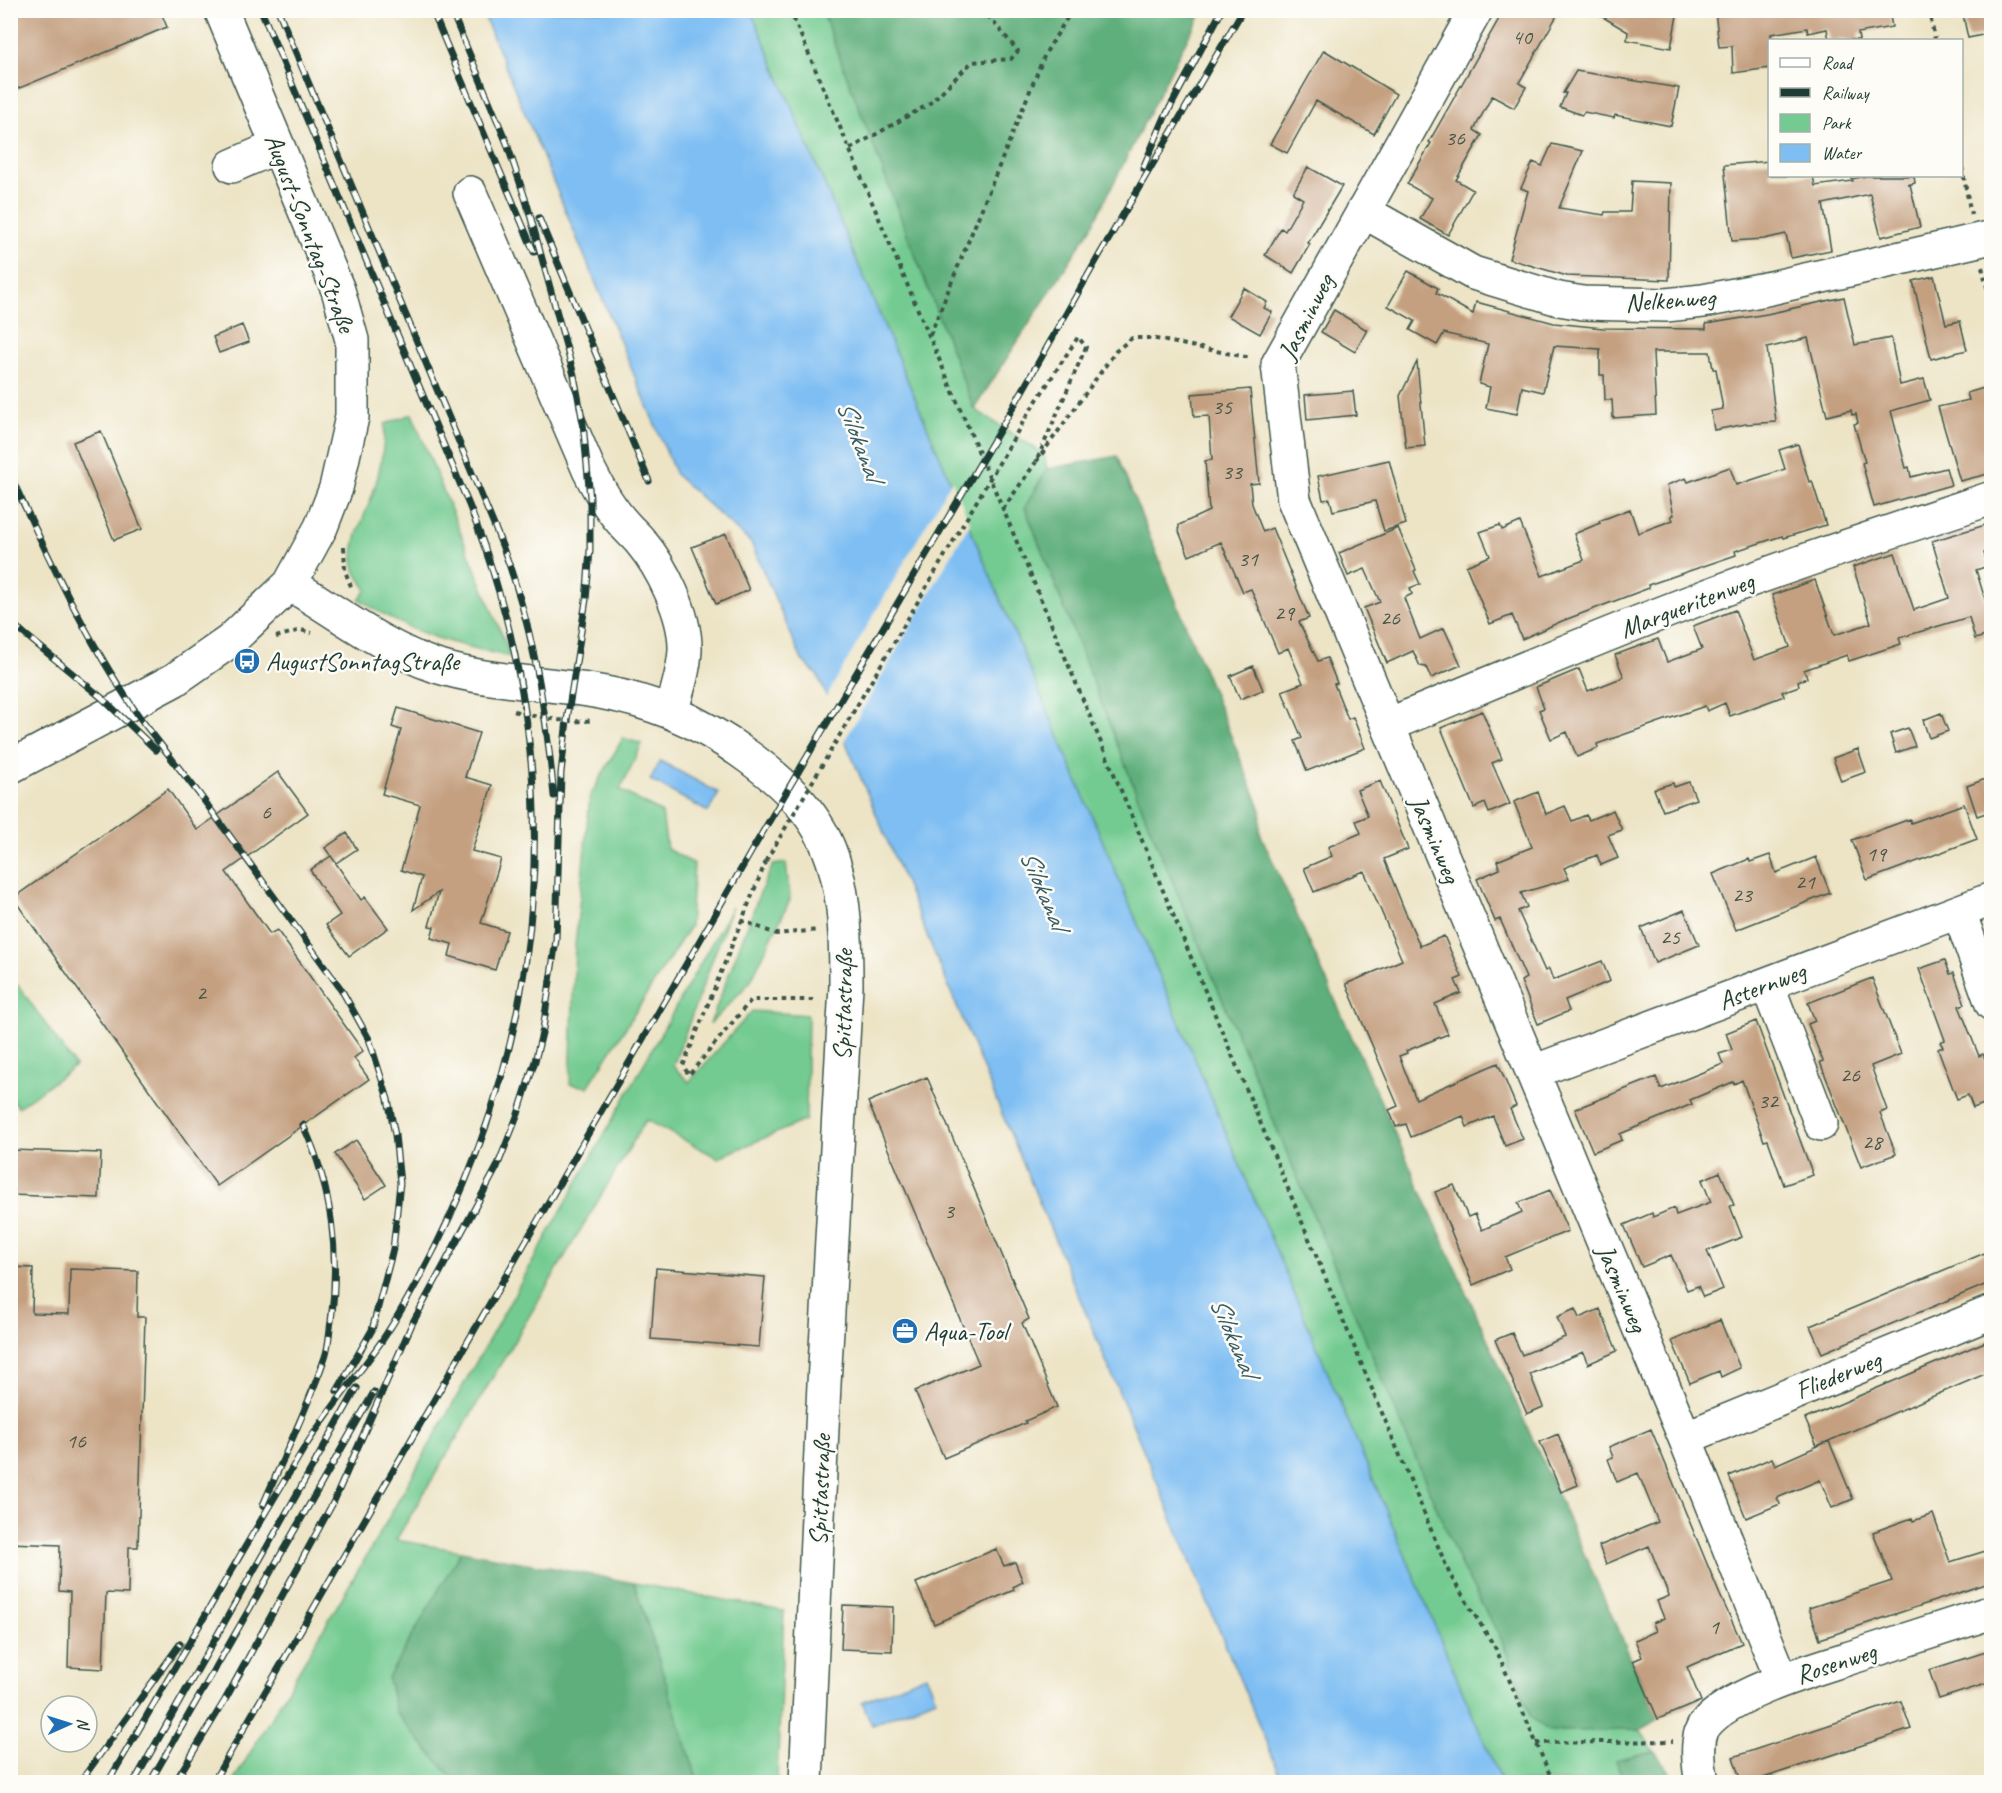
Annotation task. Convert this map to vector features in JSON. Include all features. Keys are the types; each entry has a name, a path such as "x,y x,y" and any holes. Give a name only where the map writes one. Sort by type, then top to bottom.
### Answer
{"street":[{"name":"August-Sonntag-Straße","path":"10,767 174,680 230,641 290,584 321,526 336,488 352,417 352,340 338,290 221,10"},
{"name":"Jasminweg","path":"1476,10 1278,364 1294,500 1533,1072 1782,1680"},
{"path":"232,166 278,146"},
{"path":"470,193 589,470 613,511 651,556 662,573 675,604 683,630 685,648 683,668 671,712"},
{"name":"Nelkenweg","path":"1363,211 1473,273 1559,299 1583,303 1666,305 1703,301 1771,288 1984,239"},
{"name":"Margueritenweg","path":"1388,726 1703,597 1850,544 1992,498"},
{"name":"Spittastraße","path":"290,584 380,640 404,653 437,666 482,677 607,693 671,712 716,735 770,774 796,798 817,825 832,859 840,887 846,949 842,1238 829,1521 806,1782"},
{"name":"Asternweg","path":"1533,1072 1992,899"},
{"path":"1959,912 1992,1004"},
{"path":"1767,984 1821,1124"},
{"name":"Fliederweg","path":"1684,1438 1992,1312"},
{"name":"Rosenweg","path":"1700,1742 1704,1726 1727,1706 1782,1680 1992,1612"},
{"path":"1700,1742 1698,1767 1702,1782"}],"path":[{"path":"790,10 930,336 1450,1575 1496,1649 1553,1782"},
{"path":"850,149 929,104 972,62 1011,59 1018,51 983,10"},
{"path":"930,336 1045,54 1072,10"},
{"path":"1929,10 1935,39"},
{"path":"1963,170 1984,239 1992,307"},
{"path":"817,1000 751,1000 689,1075 683,1066 766,861 1026,417 1078,337 1086,347 1036,462"},
{"path":"1003,510 1116,351 1132,338 1151,338 1278,364"},
{"path":"271,639 301,630 321,635"},
{"path":"504,708 526,715 580,722 600,720"},
{"path":"783,826 790,834"},
{"path":"741,920 776,934 822,929 822,941"},
{"path":"1536,1743 1634,1740 1700,1742"}],"green space":[{"path":"751,11 822,11 974,409 1044,454 1047,469 1025,507 1148,823 1462,1568 1502,1641 1531,1717 1549,1731 1640,1730 1654,1751 1616,1760 1624,1782 1501,1782"},
{"path":"822,11 1203,11 1091,228 974,409"},
{"path":"412,414 511,657 432,636 395,621 359,599 367,590 355,570 354,548 378,476 385,424"},
{"path":"1117,456 1261,810 1260,833 1658,1719 1640,1730 1549,1731 1531,1717 1502,1641 1462,1568 1148,823 1025,507 1047,469"},
{"path":"623,738 642,744 620,790 662,813 667,849 694,864 690,926 588,1087 570,1084 575,946 590,796"},
{"path":"786,863 790,900 750,982 710,1024 759,895 773,865"},
{"path":"732,907 673,1066 689,1082 752,1011 808,1015 806,1120 718,1158 646,1120 396,1540 461,1551 388,1678 396,1713 456,1782 233,1782 379,1535"},
{"path":"18,985 75,1066 18,1107 11,1097 10,991"},
{"path":"461,1551 634,1583 698,1782 456,1782 396,1713 388,1678"},
{"path":"634,1583 784,1611 777,1782 698,1782"},
{"path":"1654,1751 1678,1782 1624,1782 1616,1760"}],"water":[{"name":"Silokanal","path":"482,11 751,11 1501,1782 1283,1782 818,676 802,660 751,543 676,475"},
{"path":"660,761 719,793 708,812 650,780"},
{"path":"926,1675 936,1698 872,1725 862,1702"}],"pier":[{"path":"952,480 970,523 843,743 825,699"}],"building":[{"path":"10,10 160,10 167,27 10,92"},
{"path":"1504,10 1560,10 1519,83 1526,87 1514,108 1492,96 1474,130 1482,135 1456,180 1473,190 1448,235 1420,219 1432,198 1407,184"},
{"path":"1591,10 1678,10 1671,48 1627,40 1628,32"},
{"path":"1715,10 1889,10 1892,27 1858,33 1859,39 1829,39 1827,29 1808,33 1807,28 1771,34 1771,39 1768,39 1768,68 1733,73 1732,46 1719,47"},
{"path":"1962,10 1992,10 1992,33 1968,38"},
{"path":"1324,50 1396,94 1374,134 1316,101 1287,153 1270,144"},
{"path":"1576,71 1679,88 1671,126 1615,115 1614,118 1584,112 1582,115 1560,107 1566,93 1563,93"},
{"path":"1552,144 1583,151 1559,208 1604,215 1605,212 1630,212 1632,181 1671,183 1669,280 1567,276 1509,259 1528,191 1521,188 1533,162 1542,166"},
{"path":"1768,161 1768,177 1813,177 1815,186 1853,181 1852,179 1861,177 1914,177 1915,183 1910,184 1920,227 1881,237 1870,194 1823,204 1831,250 1791,258 1786,234 1764,239 1732,241 1724,165"},
{"path":"1308,167 1342,186 1293,273 1265,255 1281,228 1285,231 1303,199 1293,193"},
{"path":"1408,271 1438,288 1436,293 1473,314 1476,302 1554,323 1603,328 1706,329 1706,324 1767,314 1844,297 1855,345 1891,338 1900,385 1924,379 1930,400 1891,411 1906,468 1909,467 1911,477 1946,468 1951,485 1874,507 1854,424 1858,423 1856,414 1852,415 1851,410 1827,416 1808,338 1767,348 1776,422 1746,424 1714,430 1711,411 1723,409 1716,369 1713,369 1710,352 1653,352 1656,415 1613,418 1612,400 1605,400 1604,375 1600,375 1600,349 1554,346 1543,392 1522,387 1517,414 1486,408 1490,387 1479,384 1488,344 1444,333 1437,345 1410,330 1415,321 1388,306"},
{"path":"1934,276 1946,324 1960,321 1967,350 1931,359 1913,281"},
{"path":"1244,288 1267,302 1264,308 1272,312 1260,334 1228,316"},
{"path":"1334,310 1367,330 1355,352 1321,332"},
{"path":"242,325 249,342 219,353 213,337"},
{"path":"1417,362 1425,446 1406,448 1400,396"},
{"path":"1984,388 1992,414 1992,473 1960,481 1938,407 1969,400 1967,393"},
{"path":"1250,389 1259,483 1250,484 1252,504 1263,532 1272,528 1309,618 1299,622 1318,661 1327,658 1337,683 1334,684 1348,719 1353,717 1365,748 1307,771 1295,741 1302,738 1282,691 1303,683 1288,648 1278,653 1251,589 1243,592 1221,542 1189,556 1178,529 1179,525 1209,511 1205,461 1212,460 1209,416 1194,417 1192,394"},
{"path":"1353,391 1356,415 1307,420 1305,395"},
{"path":"101,431 142,529 114,540 73,442"},
{"path":"1798,444 1809,482 1812,481 1826,525 1735,551 1736,555 1648,585 1649,588 1522,639 1512,615 1490,624 1466,566 1490,556 1480,532 1500,525 1502,530 1520,522 1542,576 1584,560 1574,534 1600,523 1599,521 1630,509 1638,533 1673,520 1671,516 1674,515 1667,485 1686,478 1688,482 1730,467 1736,485 1785,469 1779,450"},
{"path":"1389,460 1406,524 1384,531 1375,501 1333,511 1330,499 1323,500 1318,476"},
{"path":"1992,523 1992,550 1984,553 1988,566 1976,570 1992,622 1992,634 1975,639 1969,617 1899,638 1901,644 1849,661 1847,655 1804,670 1807,678 1798,681 1799,686 1782,692 1784,696 1730,716 1725,703 1707,711 1705,706 1597,744 1598,748 1577,757 1567,732 1551,739 1539,710 1544,708 1536,687 1579,669 1588,691 1624,677 1615,655 1658,639 1667,662 1702,649 1693,626 1735,610 1754,660 1790,647 1772,595 1815,580 1834,635 1871,623 1853,567 1895,553 1914,610 1949,598 1932,541"},
{"path":"1398,528 1420,584 1410,588 1412,594 1404,598 1420,639 1444,628 1461,665 1431,678 1426,667 1420,666 1413,651 1387,663 1364,608 1380,602 1365,569 1348,576 1339,553"},
{"path":"726,534 749,590 716,604 692,547"},
{"path":"1253,666 1263,690 1240,699 1230,676"},
{"path":"398,708 479,733 465,777 492,785 472,851 501,859 481,923 507,931 495,970 449,956 452,944 431,938 434,927 429,926 439,892 413,910 422,877 401,870 420,805 382,794 401,730 392,727"},
{"path":"1482,711 1502,759 1492,763 1510,804 1489,813 1485,803 1474,808 1441,728"},
{"path":"1941,713 1948,731 1929,738 1923,720"},
{"path":"1908,728 1915,746 1896,753 1890,734"},
{"path":"1858,749 1866,772 1841,781 1833,758"},
{"path":"278,772 308,813 226,872 270,934 277,930 363,1051 354,1058 369,1079 217,1186 13,898 168,789 197,830"},
{"path":"1988,778 1992,788 1992,811 1977,816 1967,786"},
{"path":"1380,781 1408,849 1384,859 1404,909 1420,946 1444,936 1462,977 1455,980 1461,993 1435,1004 1448,1034 1399,1056 1416,1099 1498,1063 1516,1106 1510,1109 1523,1139 1505,1146 1493,1116 1467,1127 1463,1116 1411,1137 1406,1124 1396,1127 1389,1110 1398,1106 1346,984 1402,960 1364,871 1314,892 1304,868 1332,856 1328,847 1361,833 1356,821 1368,816 1357,790"},
{"path":"1689,782 1696,799 1663,811 1654,789 1673,783 1674,787"},
{"path":"1538,792 1546,814 1565,806 1572,821 1586,815 1589,820 1613,810 1622,830 1608,835 1618,858 1601,865 1597,855 1564,868 1569,879 1521,893 1527,907 1518,911 1545,971 1549,969 1553,980 1602,961 1610,981 1565,1000 1569,1011 1538,1024 1521,981 1526,978 1500,919 1495,921 1477,879 1500,869 1497,861 1532,847 1514,802"},
{"path":"1964,804 1977,839 1867,880 1852,840 1910,819 1911,823"},
{"path":"347,833 357,849 336,863 325,848"},
{"path":"1770,855 1776,873 1816,857 1830,893 1736,930 1713,874 1749,859 1750,862"},
{"path":"331,856 361,900 365,897 388,928 349,956 326,925 340,915 310,870"},
{"path":"1684,910 1699,945 1655,963 1641,928"},
{"path":"1945,960 1950,974 1954,973 1965,1004 1959,1006 1979,1056 1983,1054 1992,1076 1992,1101 1973,1108 1968,1095 1957,1099 1938,1049 1943,1047 1940,1042 1945,1040 1919,969"},
{"path":"1872,978 1901,1054 1871,1066 1887,1110 1880,1113 1896,1154 1861,1167 1820,1062 1823,1061 1808,1024 1815,1021 1808,1003"},
{"path":"1756,1021 1813,1175 1784,1185 1768,1140 1764,1141 1742,1080 1690,1100 1692,1104 1620,1134 1622,1140 1593,1152 1575,1109 1656,1077 1661,1089 1723,1064 1719,1054 1732,1050 1726,1033"},
{"path":"927,1077 1029,1319 1022,1323 1057,1407 1025,1421 1026,1423 944,1458 915,1391 979,1364 868,1102"},
{"path":"356,1140 386,1185 365,1199 335,1154"},
{"path":"10,1150 101,1153 99,1198 10,1195"},
{"path":"1720,1172 1734,1205 1730,1206 1742,1237 1707,1251 1723,1289 1703,1297 1698,1286 1687,1290 1671,1255 1642,1267 1624,1225 1652,1213 1653,1217 1674,1208 1676,1215 1711,1202 1702,1180"},
{"path":"1454,1185 1468,1217 1475,1214 1482,1230 1522,1212 1518,1203 1550,1190 1568,1231 1505,1257 1510,1269 1473,1285 1435,1192"},
{"path":"1992,1250 1992,1282 1822,1353 1810,1326"},
{"path":"10,1267 33,1268 32,1313 69,1314 70,1269 138,1271 137,1317 145,1317 138,1547 129,1547 128,1594 106,1593 103,1669 68,1667 70,1592 59,1591 60,1545 10,1543"},
{"path":"656,1268 765,1277 759,1347 651,1339"},
{"path":"1575,1309 1579,1318 1600,1309 1617,1351 1588,1364 1583,1352 1530,1374 1543,1407 1527,1414 1495,1340 1512,1333 1522,1355 1565,1337 1557,1317"},
{"path":"1720,1320 1740,1368 1721,1377 1719,1371 1690,1383 1672,1341"},
{"path":"1992,1339 1992,1371 1817,1446 1805,1419"},
{"path":"1651,1429 1742,1643 1687,1667 1701,1701 1658,1719 1633,1661 1642,1657 1635,1640 1656,1631 1653,1623 1664,1618 1657,1601 1669,1596 1649,1546 1606,1564 1599,1546 1658,1522 1638,1473 1617,1482 1608,1459 1613,1457 1609,1447"},
{"path":"1558,1434 1578,1485 1561,1492 1540,1442"},
{"path":"1829,1441 1853,1499 1832,1508 1820,1480 1777,1498 1780,1504 1746,1518 1729,1476 1772,1458 1775,1465"},
{"path":"1933,1514 1950,1562 1992,1549 1992,1582 1820,1639 1809,1608 1892,1581 1873,1532 1912,1518 1913,1521"},
{"path":"996,1549 1004,1566 1015,1562 1023,1582 1013,1587 1014,1590 934,1624 916,1583"},
{"path":"843,1605 893,1607 892,1651 841,1649"},
{"path":"1992,1650 1992,1682 1939,1699 1929,1670"},
{"path":"1901,1701 1911,1729 1751,1782 1741,1782 1733,1757"}],"railway":[{"path":"108,1782 303,1450 400,1312 462,1189 496,1094 520,997 532,900 534,801 524,702 502,603 469,505 261,10"},
{"path":"278,10 510,567 536,664 554,796"},
{"path":"432,10 534,252"},
{"path":"451,10 508,146"},
{"path":"1143,168 1165,117 1222,10"},
{"path":"213,1782 751,852 1012,409 1243,10"},
{"path":"175,1782 225,1700 334,1501 412,1324 497,1167 518,1114 543,1029 556,940 561,773 586,600 590,550 590,498 583,423 574,375 527,204 505,138"},
{"path":"539,218 649,481"},
{"path":"10,475 71,602 123,693 341,989 369,1039 388,1099 395,1135 400,1183 393,1249 372,1330 337,1391"},
{"path":"10,622 102,698 156,750"},
{"path":"263,1505 325,1357 334,1296 334,1246 327,1196 313,1148 303,1125"},
{"path":"134,1782 357,1388"},
{"path":"150,1782 374,1392"},
{"path":"80,1782 180,1644"}],"place":[{"name":"AugustSonntagStraße","path":"247,661"},
{"name":"Aqua-Tool","path":"905,1331"}]}
